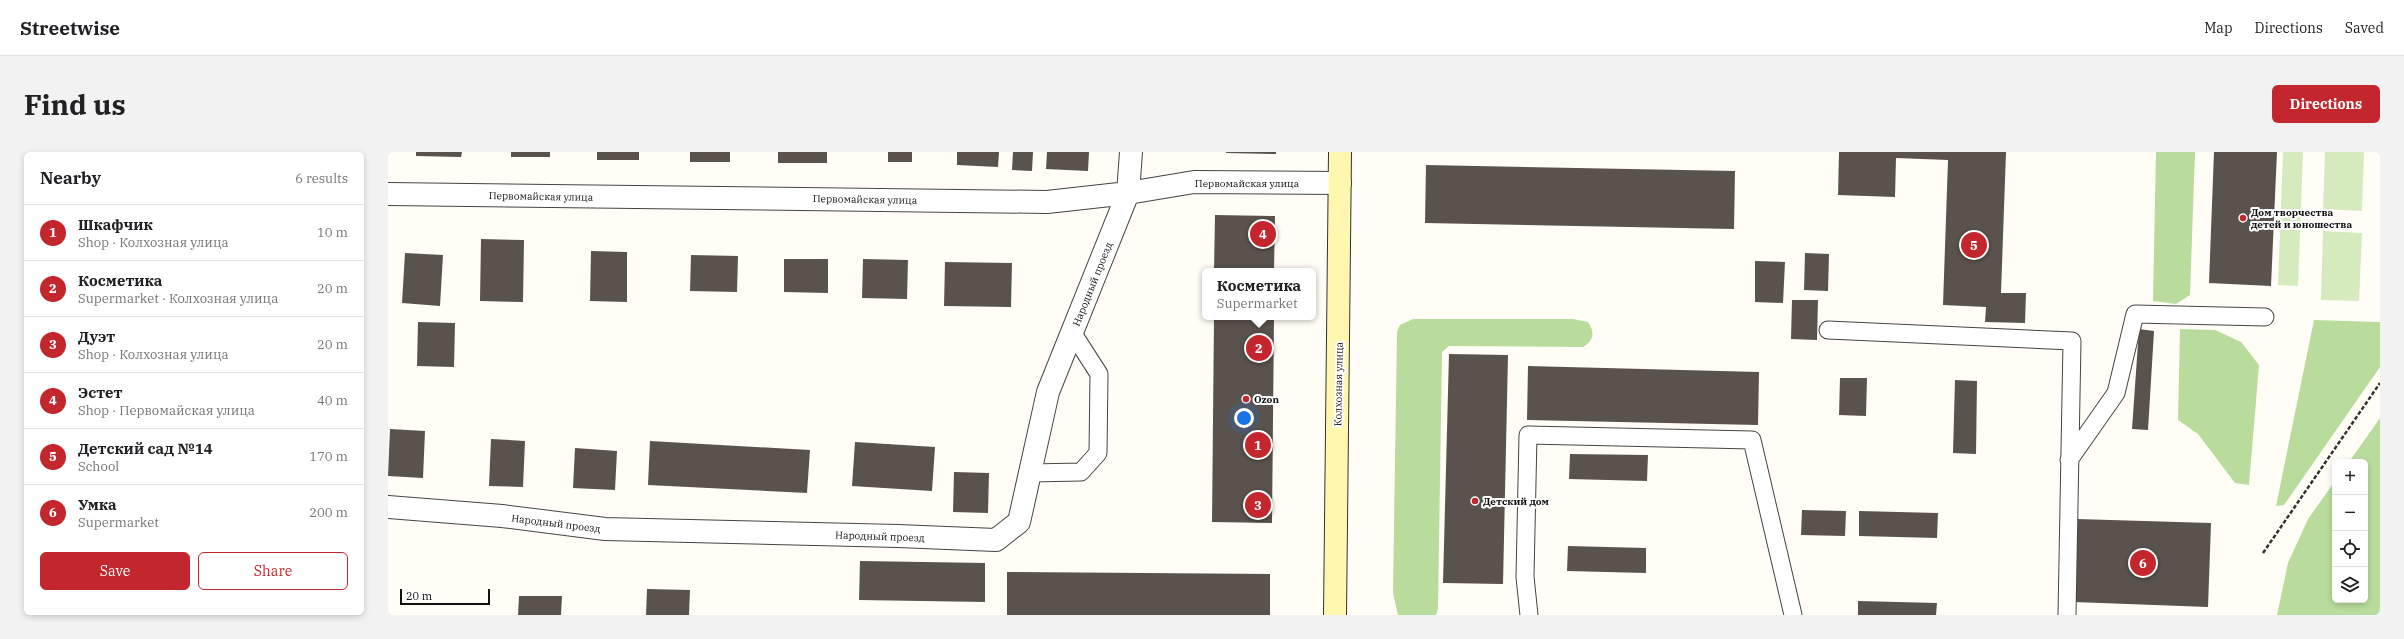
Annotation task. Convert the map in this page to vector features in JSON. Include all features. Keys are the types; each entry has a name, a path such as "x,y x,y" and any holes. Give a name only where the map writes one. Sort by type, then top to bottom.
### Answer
{"street":[{"name":"Народный проезд","path":"388,507 502,516 605,529 898,536 996,540 1019,522 1048,392 1128,194 1131,152"},
{"name":"Колхозная улица","path":"1335,615 1340,152"},
{"name":"Первомайская улица","path":"388,194 1047,202 1128,194 1194,182 1340,183"}],"lane":[{"path":"2069,460 2116,393 2135,314 2265,317"},
{"path":"1828,330 2072,341 2067,615"},
{"path":"1030,473 1081,472 1098,453 1099,374 1072,332"},
{"path":"1529,615 1525,577 1528,435 1752,440 1793,615"}],"path":[{"path":"2263,553 2380,383"}],"green space":[{"path":"2156,152 2195,152 2190,295 2176,304 2153,301"},
{"path":"2283,152 2303,152 2298,286 2278,285"},
{"path":"2325,152 2364,152 2362,211 2323,209"},
{"path":"2323,231 2362,233 2359,301 2321,300"},
{"path":"1413,319 1573,319 1588,322 1592,329 1591,339 1587,345 1583,347 1449,346 1442,352 1438,609 1436,615 1398,615 1393,593 1397,332 1400,325"},
{"path":"2314,320 2380,322 2380,367 2284,505 2276,506"},
{"path":"2180,329 2215,330 2241,342 2259,365 2249,485 2235,483 2198,434 2178,420"},
{"path":"2380,418 2380,615 2277,615 2288,563 2308,519 2332,485 2332,603 2368,603 2368,459 2351,459"}],"building":[{"path":"416,152 462,152 461,157 416,156"},
{"path":"511,152 550,152 550,157 511,157"},
{"path":"597,152 639,152 639,160 597,160"},
{"path":"690,152 730,152 730,162 690,162"},
{"path":"778,152 827,152 827,163 778,163"},
{"path":"888,152 912,152 912,162 888,162"},
{"path":"957,152 999,152 998,167 957,165"},
{"path":"1013,152 1033,152 1032,171 1012,170"},
{"path":"1047,152 1089,152 1088,171 1046,169"},
{"path":"1276,152 1276,154 1226,153"},
{"path":"1839,152 2006,152 2001,293 2026,293 2025,323 1985,322 1986,307 1943,305 1948,160 1896,158 1895,197 1838,195"},
{"name":"Дом творчества детей и юношества","path":"2214,152 2277,152 2271,286 2209,283"},
{"path":"1426,165 1735,171 1734,229 1425,223"},
{"path":"1215,215 1275,216 1274,268 1214,268"},
{"path":"481,239 524,240 523,302 480,301"},
{"path":"591,251 627,252 627,302 590,301"},
{"path":"405,253 443,255 440,306 402,303"},
{"path":"1805,253 1829,254 1828,291 1804,290"},
{"path":"691,255 738,256 737,292 690,291"},
{"path":"784,259 828,259 828,293 784,292"},
{"path":"863,259 908,260 907,299 862,298"},
{"path":"1755,261 1785,262 1783,303 1755,302"},
{"path":"945,262 1012,263 1011,307 944,306"},
{"path":"1792,300 1818,300 1817,340 1791,339"},
{"path":"1214,320 1274,320 1272,523 1212,522"},
{"path":"418,322 455,323 454,367 417,366"},
{"path":"2139,329 2154,331 2148,430 2132,429"},
{"name":"Детский дом","path":"1449,354 1508,355 1503,584 1443,583"},
{"path":"1528,366 1759,372 1758,425 1527,420"},
{"path":"1840,378 1867,378 1866,416 1839,415"},
{"path":"1955,380 1977,381 1976,454 1953,453"},
{"path":"390,429 425,431 423,478 388,476"},
{"path":"491,439 525,441 523,487 489,486"},
{"path":"650,441 810,450 807,493 648,485"},
{"path":"855,442 935,447 932,491 852,486"},
{"path":"575,448 617,451 615,490 573,488"},
{"path":"1570,454 1648,455 1647,481 1569,479"},
{"path":"954,472 989,473 988,513 953,512"},
{"path":"1802,510 1846,511 1845,536 1801,535"},
{"path":"1859,511 1938,513 1937,538 1859,536"},
{"path":"2077,519 2211,523 2208,607 2074,602"},
{"path":"1568,546 1646,548 1646,573 1567,571"},
{"path":"860,561 985,563 985,602 859,600"},
{"path":"1007,572 1270,574 1270,615 1007,615"},
{"path":"647,589 690,590 689,615 646,615"},
{"path":"519,596 562,596 561,615 518,615"},
{"path":"1858,601 1937,603 1936,615 1858,615"}],"place":[{"name":"Дом творчества детей и юношества","path":"2243,218"},
{"name":"Эстет","path":"1263,234"},
{"name":"Детский сад №14","path":"1974,245"},
{"name":"Косметика","path":"1259,348"},
{"name":"Ozon","path":"1246,399"},
{"name":"Шкафчик","path":"1258,445"},
{"name":"Детский дом","path":"1475,501"},
{"name":"Дуэт","path":"1258,505"},
{"name":"Умка","path":"2143,563"}]}
